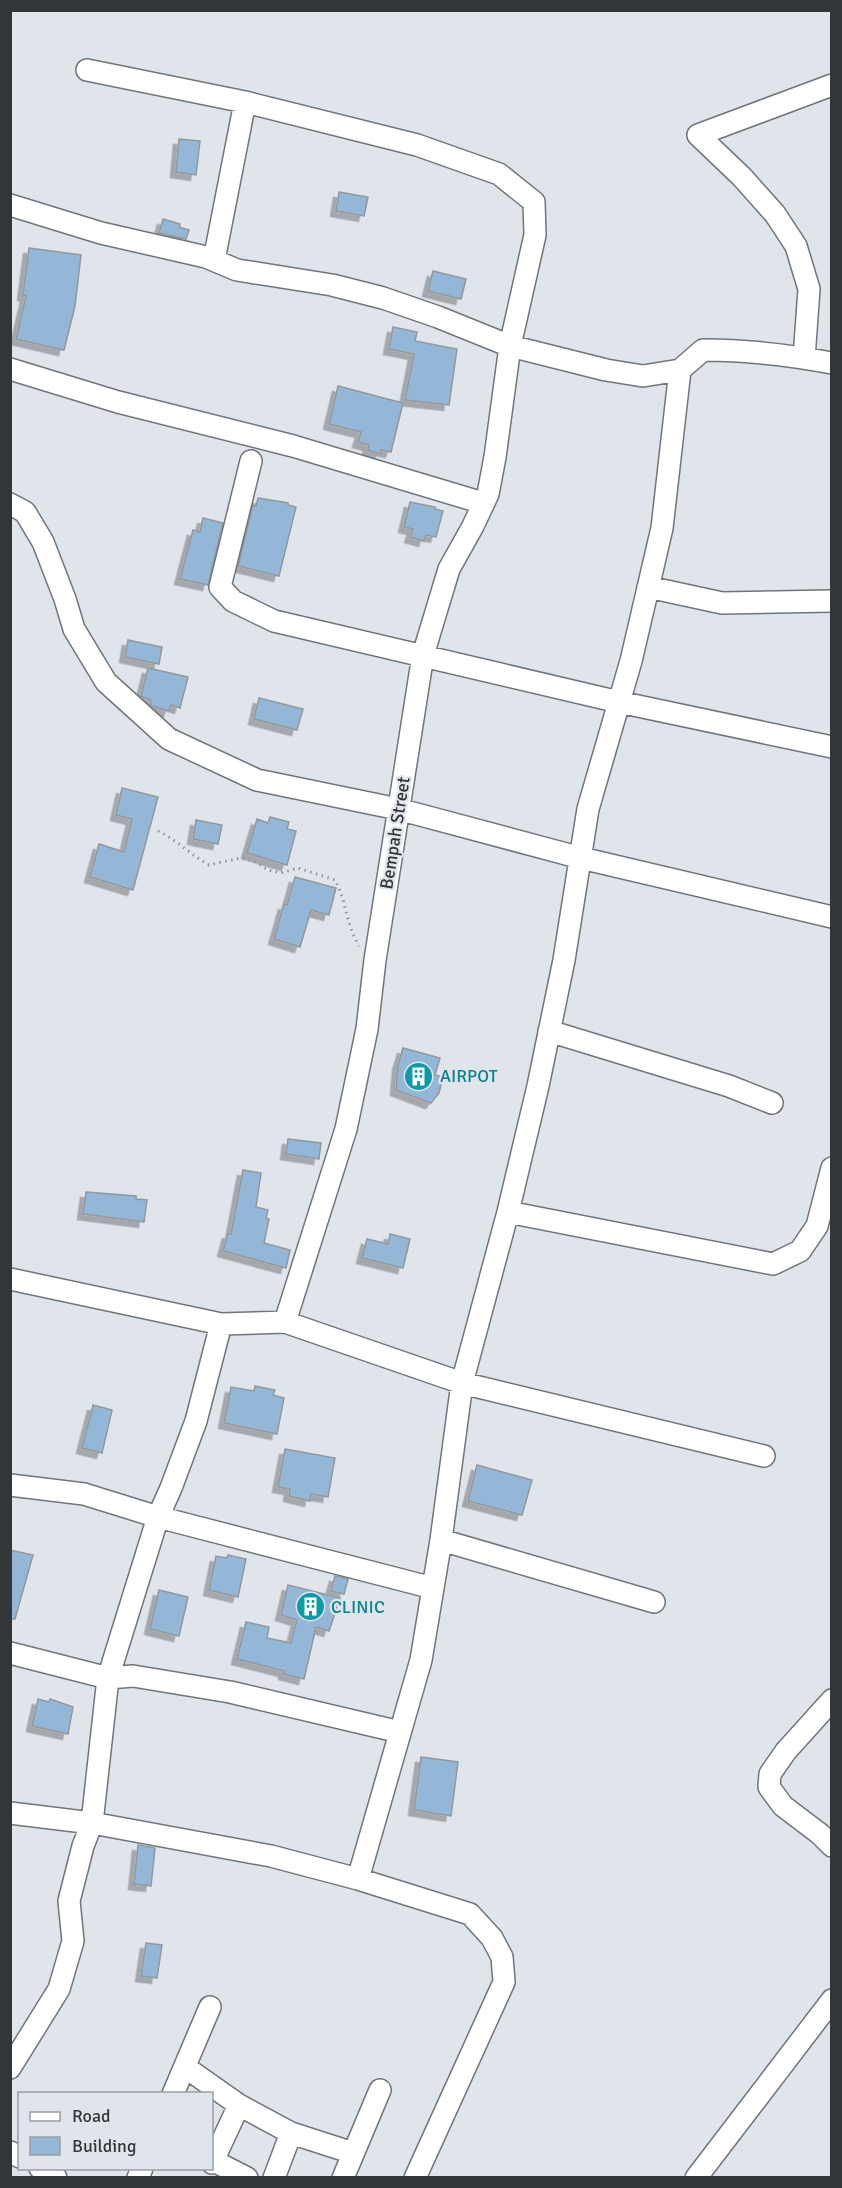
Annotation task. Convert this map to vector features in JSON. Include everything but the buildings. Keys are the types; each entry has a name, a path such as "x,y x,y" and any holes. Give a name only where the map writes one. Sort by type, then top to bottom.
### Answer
{"street":[{"name":"Bempah Street","path":"87,70 244,102 417,145 499,174 534,202 535,236 510,346 488,494 449,568 423,655 398,809 367,1029 346,1129 285,1322"},
{"path":"804,358 809,289 796,246 775,214 742,177 698,135 831,85"},
{"path":"214,260 244,102"},
{"path":"10,205 101,233 214,260 237,270 332,285 383,298 510,346 606,370 643,376 680,370 703,350 733,350 831,363"},
{"path":"10,369 118,402 293,446 483,503"},
{"path":"358,1878 421,1660 441,1540 462,1383 508,1212 549,1031 564,960 588,809 619,702 662,528 680,370"},
{"path":"250,461 220,587 233,601 274,621 619,702 831,747"},
{"path":"10,504 25,512 43,542 74,629 106,682 169,739 257,780 398,809 581,858 831,917"},
{"path":"648,587 722,603 831,601"},
{"path":"549,1031 729,1086 772,1103"},
{"path":"508,1212 773,1264 800,1251 817,1226 831,1168"},
{"path":"10,1279 221,1324 285,1322 462,1383 764,1456"},
{"path":"10,2068 59,1989 73,1941 69,1901 83,1846 92,1823 108,1678 158,1517 196,1421 221,1324"},
{"path":"10,1485 84,1494 158,1517 433,1588"},
{"path":"441,1540 654,1602"},
{"path":"10,1653 108,1678 133,1676 230,1692 400,1732"},
{"path":"831,1700 786,1751 770,1774 769,1787 783,1806 820,1834 831,1846"},
{"path":"10,1813 92,1823 271,1856 358,1878 470,1914 492,1938 502,1957 504,1982 415,2178"},
{"path":"696,2178 831,2000"},
{"path":"174,2092 210,2007"},
{"path":"185,2067 239,2105 291,2133 353,2153"},
{"path":"343,2178 380,2090"},
{"path":"213,2160 239,2105"},
{"path":"274,2178 291,2133"},
{"path":"213,2167 247,2178"}],"path":[{"path":"158,831 171,837 192,855 209,865 240,858 254,861 268,870 281,873 298,868 335,880 341,891 350,930 365,954"}],"place":[{"name":"AIRPOT","path":"419,1076"},
{"name":"CLINIC","path":"310,1607"}]}
